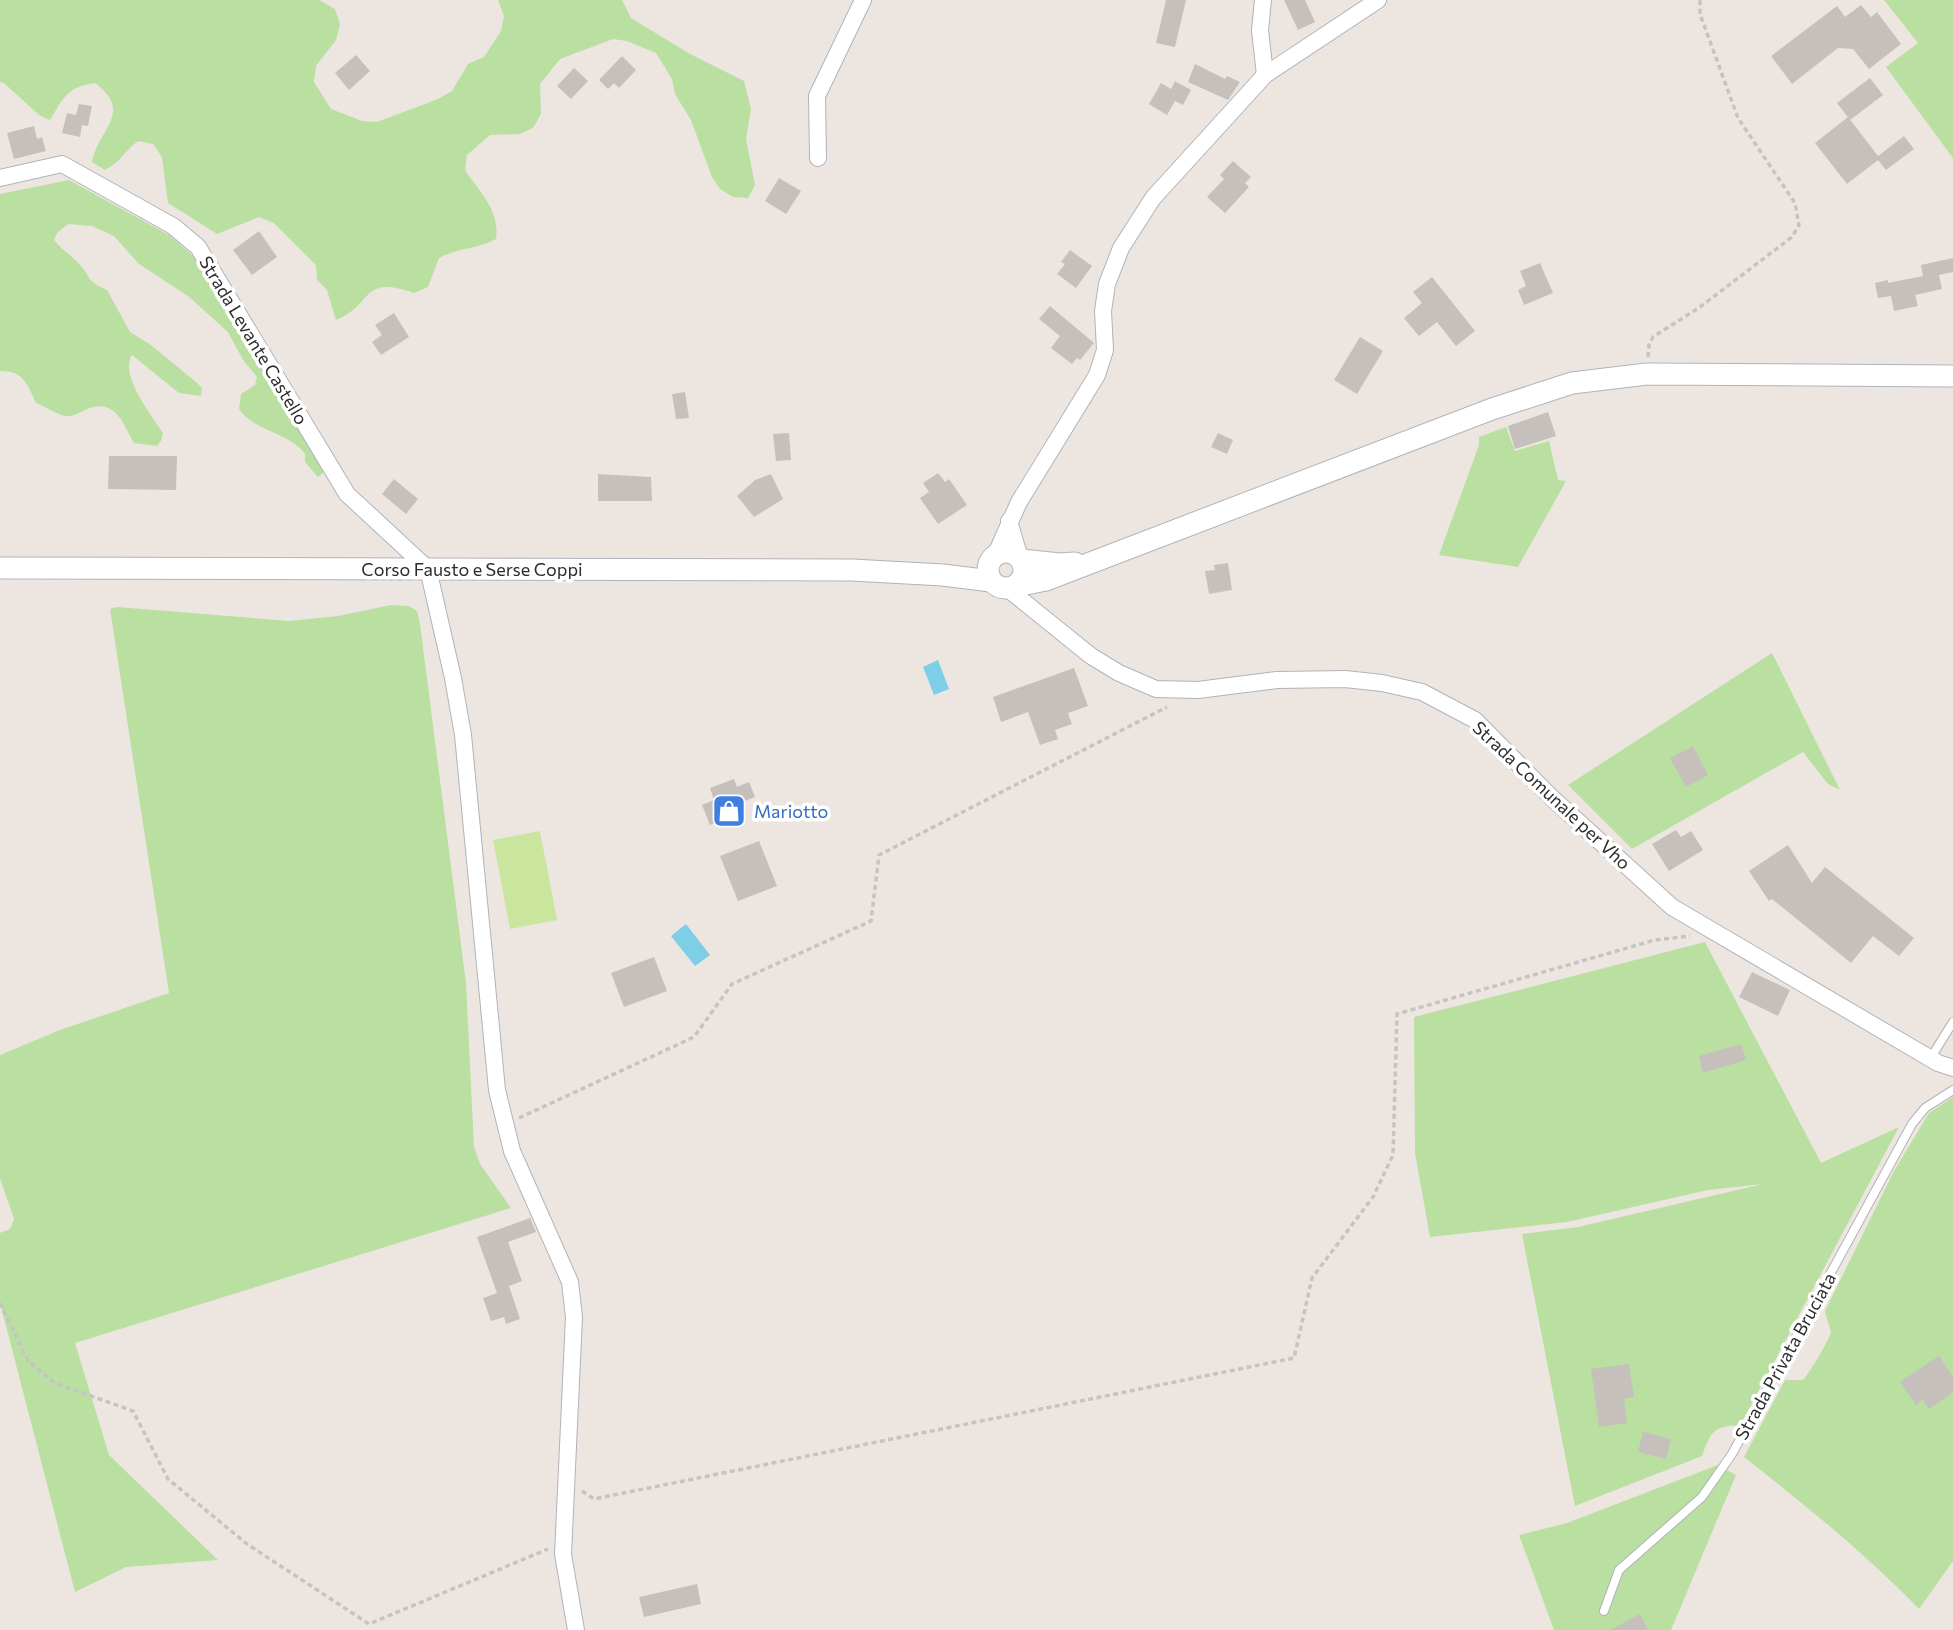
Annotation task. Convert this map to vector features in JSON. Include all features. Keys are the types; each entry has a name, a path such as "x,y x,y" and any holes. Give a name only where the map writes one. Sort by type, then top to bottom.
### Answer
{"street":[{"path":"818,158 817,96 863,0"},
{"path":"1264,0 1259,30 1265,75"},
{"path":"1009,521 1025,568 1023,579 1005,585 988,568 1009,521 1019,502 1097,375 1105,350 1103,311 1107,284 1121,248 1153,198 1265,75 1378,0"},
{"name":"Strada Levante Castello","path":"0,178 62,164 173,226 198,247 347,494 428,569"},
{"name":"Corso Fausto e Serse Coppi","path":"0,568 852,570 943,575 1005,585 1046,580 1492,408 1572,383 1647,374 1953,376"},
{"path":"943,575 967,564 993,558 999,553 1012,552 1021,559 1060,564 1091,562"},
{"path":"428,569 463,735 497,1090 512,1151 570,1282 573,1295 563,1543 566,1578 576,1630"},
{"name":"Strada Comunale per Vho","path":"1005,585 1091,656 1119,673 1156,688 1198,690 1277,680 1345,679 1382,683 1422,692 1475,720 1551,797 1672,907 1930,1059 1953,1069"}],"lane":[{"path":"1930,1059 1953,1021"},
{"name":"Strada Privata Bruciata","path":"1604,1611 1619,1570 1702,1497 1732,1454 1912,1124 1925,1108 1953,1090"}],"path":[{"path":"1647,374 1648,345 1653,337 1700,307 1792,237 1800,225 1795,203 1738,118 1700,14 1700,0"},
{"path":"505,1125 694,1037 732,984 871,921 879,855 1198,690"},
{"path":"566,1481 594,1499 1294,1358 1312,1278 1373,1196 1393,1155 1397,1014 1655,940 1716,933"},
{"path":"0,1303 28,1361 55,1383 133,1411 168,1479 247,1544 369,1624 563,1543"}],"green space":[{"path":"0,0 319,0 335,9 340,24 336,40 316,66 314,82 331,109 362,121 377,122 452,91 468,64 484,57 501,31 504,16 498,0 622,0 631,18 690,54 744,81 751,109 746,139 755,185 748,198 733,197 720,189 712,177 691,120 675,94 672,79 656,53 627,41 613,39 560,59 540,84 541,114 533,128 520,134 490,135 467,155 465,170 492,210 496,239 439,258 428,287 414,293 397,288 376,289 348,314 336,320 327,290 317,280 316,265 274,223 259,217 217,234 168,203 162,157 153,144 138,141 105,170 92,162 113,112 112,103 95,83 78,87 67,94 50,120 39,115 0,82"},
{"path":"1884,0 1953,0 1953,158 1886,67 1918,43"},
{"path":"69,180 169,235 192,255 221,297 324,472 318,477 305,462 305,454 298,447 254,423 239,409 241,394 255,385 257,377 243,360 228,332 188,296 139,264 114,236 92,226 68,224 57,233 54,240 79,264 92,282 107,290 130,332 151,345 196,382 202,388 201,396 179,393 132,355 129,363 133,383 163,433 157,446 134,443 121,420 111,409 97,406 69,416 56,413 36,403 19,376 0,371 0,194"},
{"path":"1506,427 1515,451 1549,441 1558,480 1566,481 1518,567 1439,555 1479,445 1479,437"},
{"path":"391,605 409,606 417,611 420,624 466,983 474,1147 480,1164 511,1208 75,1343 109,1455 218,1560 126,1567 75,1592 0,1303 0,1233 10,1229 14,1219 0,1178 0,1055 60,1030 169,993 110,609 117,607 289,621 338,616"},
{"path":"1772,653 1840,790 1828,784 1803,752 1632,849 1568,785"},
{"path":"540,831 557,920 510,929 493,840"},
{"path":"1705,942 1821,1163 1899,1127 1740,1426 1724,1427 1714,1432 1702,1456 1575,1506 1522,1234 1578,1227 1763,1184 1708,1190 1567,1222 1430,1237 1415,1153 1414,1017"},
{"path":"1953,1097 1953,1561 1919,1609 1856,1549 1744,1457 1785,1380 1803,1380 1818,1358 1831,1333 1825,1311 1894,1171 1929,1113"},
{"path":"1718,1465 1736,1475 1671,1630 1554,1630 1519,1535 1567,1523"}],"water":[{"path":"938,660 949,689 934,695 923,667"},
{"path":"686,924 710,955 695,966 671,936"}],"building":[{"path":"1166,0 1186,0 1175,47 1156,43"},
{"path":"1284,0 1305,0 1315,22 1298,30"},
{"path":"1861,5 1871,17 1877,12 1901,44 1869,69 1853,49 1838,48 1792,84 1771,56 1837,6 1845,17"},
{"path":"356,55 370,71 349,90 335,73"},
{"path":"622,56 636,70 619,88 614,83 608,89 599,80"},
{"path":"1195,64 1225,79 1227,76 1240,82 1228,100 1188,82"},
{"path":"574,68 588,81 571,99 557,86"},
{"path":"1870,78 1883,95 1850,120 1837,103"},
{"path":"1175,81 1191,90 1183,105 1175,101 1167,115 1149,104 1161,83 1171,89"},
{"path":"79,104 92,106 88,126 82,125 80,137 62,133 67,113 76,115"},
{"path":"1848,117 1878,156 1904,136 1914,149 1886,170 1878,160 1847,184 1815,143"},
{"path":"34,126 37,139 42,137 46,151 14,159 7,133"},
{"path":"1233,161 1251,177 1245,183 1249,187 1225,213 1207,197 1224,179 1220,175"},
{"path":"779,178 801,191 786,214 765,201"},
{"path":"259,231 277,257 252,275 233,250"},
{"path":"1070,250 1092,266 1076,288 1057,274 1065,264 1061,262"},
{"path":"1953,258 1953,272 1939,275 1942,289 1915,295 1918,306 1894,311 1891,296 1878,298 1875,283 1923,276 1921,265"},
{"path":"1540,263 1553,293 1524,305 1518,290 1526,286 1520,271"},
{"path":"1432,277 1475,331 1456,346 1437,322 1419,336 1404,318 1422,303 1413,292"},
{"path":"1050,306 1094,343 1080,360 1077,358 1072,364 1051,348 1060,336 1039,319"},
{"path":"394,313 409,337 381,355 372,342 382,335 375,325"},
{"path":"1360,337 1383,351 1357,394 1334,380"},
{"path":"685,392 689,418 676,419 672,394"},
{"path":"1548,412 1556,436 1515,449 1508,426"},
{"path":"789,433 791,460 776,461 773,434"},
{"path":"1218,433 1233,440 1227,454 1211,447"},
{"path":"109,456 177,456 176,490 108,489"},
{"path":"938,473 945,482 949,479 967,505 938,524 920,498 929,492 923,483"},
{"path":"598,474 651,477 652,501 598,501"},
{"path":"771,474 783,499 754,517 737,496 755,480"},
{"path":"394,479 418,499 406,514 382,494"},
{"path":"1228,563 1232,590 1209,594 1205,571 1215,570 1214,565"},
{"path":"1074,668 1088,706 1068,713 1072,724 1055,730 1058,739 1040,745 1028,712 1001,722 993,697"},
{"path":"1693,746 1708,775 1686,787 1670,758"},
{"path":"734,779 737,787 749,782 755,797 742,802 745,811 710,825 702,805 714,800 710,788"},
{"path":"1676,830 1681,837 1691,831 1703,850 1669,871 1652,844"},
{"path":"759,841 777,886 738,901 720,856"},
{"path":"1788,845 1812,883 1825,867 1914,938 1899,956 1873,936 1851,963 1772,899 1769,901 1749,871"},
{"path":"654,957 667,991 624,1007 611,973"},
{"path":"1752,972 1790,990 1778,1016 1739,997"},
{"path":"1741,1044 1746,1060 1703,1073 1699,1056"},
{"path":"530,1218 536,1232 508,1242 522,1281 509,1286 520,1319 506,1324 504,1317 491,1321 483,1298 497,1293 477,1237"},
{"path":"1939,1356 1953,1377 1953,1392 1929,1409 1923,1400 1916,1405 1900,1382"},
{"path":"1629,1364 1634,1397 1624,1399 1627,1423 1599,1427 1591,1369"},
{"path":"1643,1432 1671,1439 1666,1459 1638,1452"},
{"path":"697,1584 701,1604 644,1617 639,1597"},
{"path":"1640,1614 1648,1630 1610,1630"}],"place":[{"name":"Mariotto","path":"729,811"}]}
